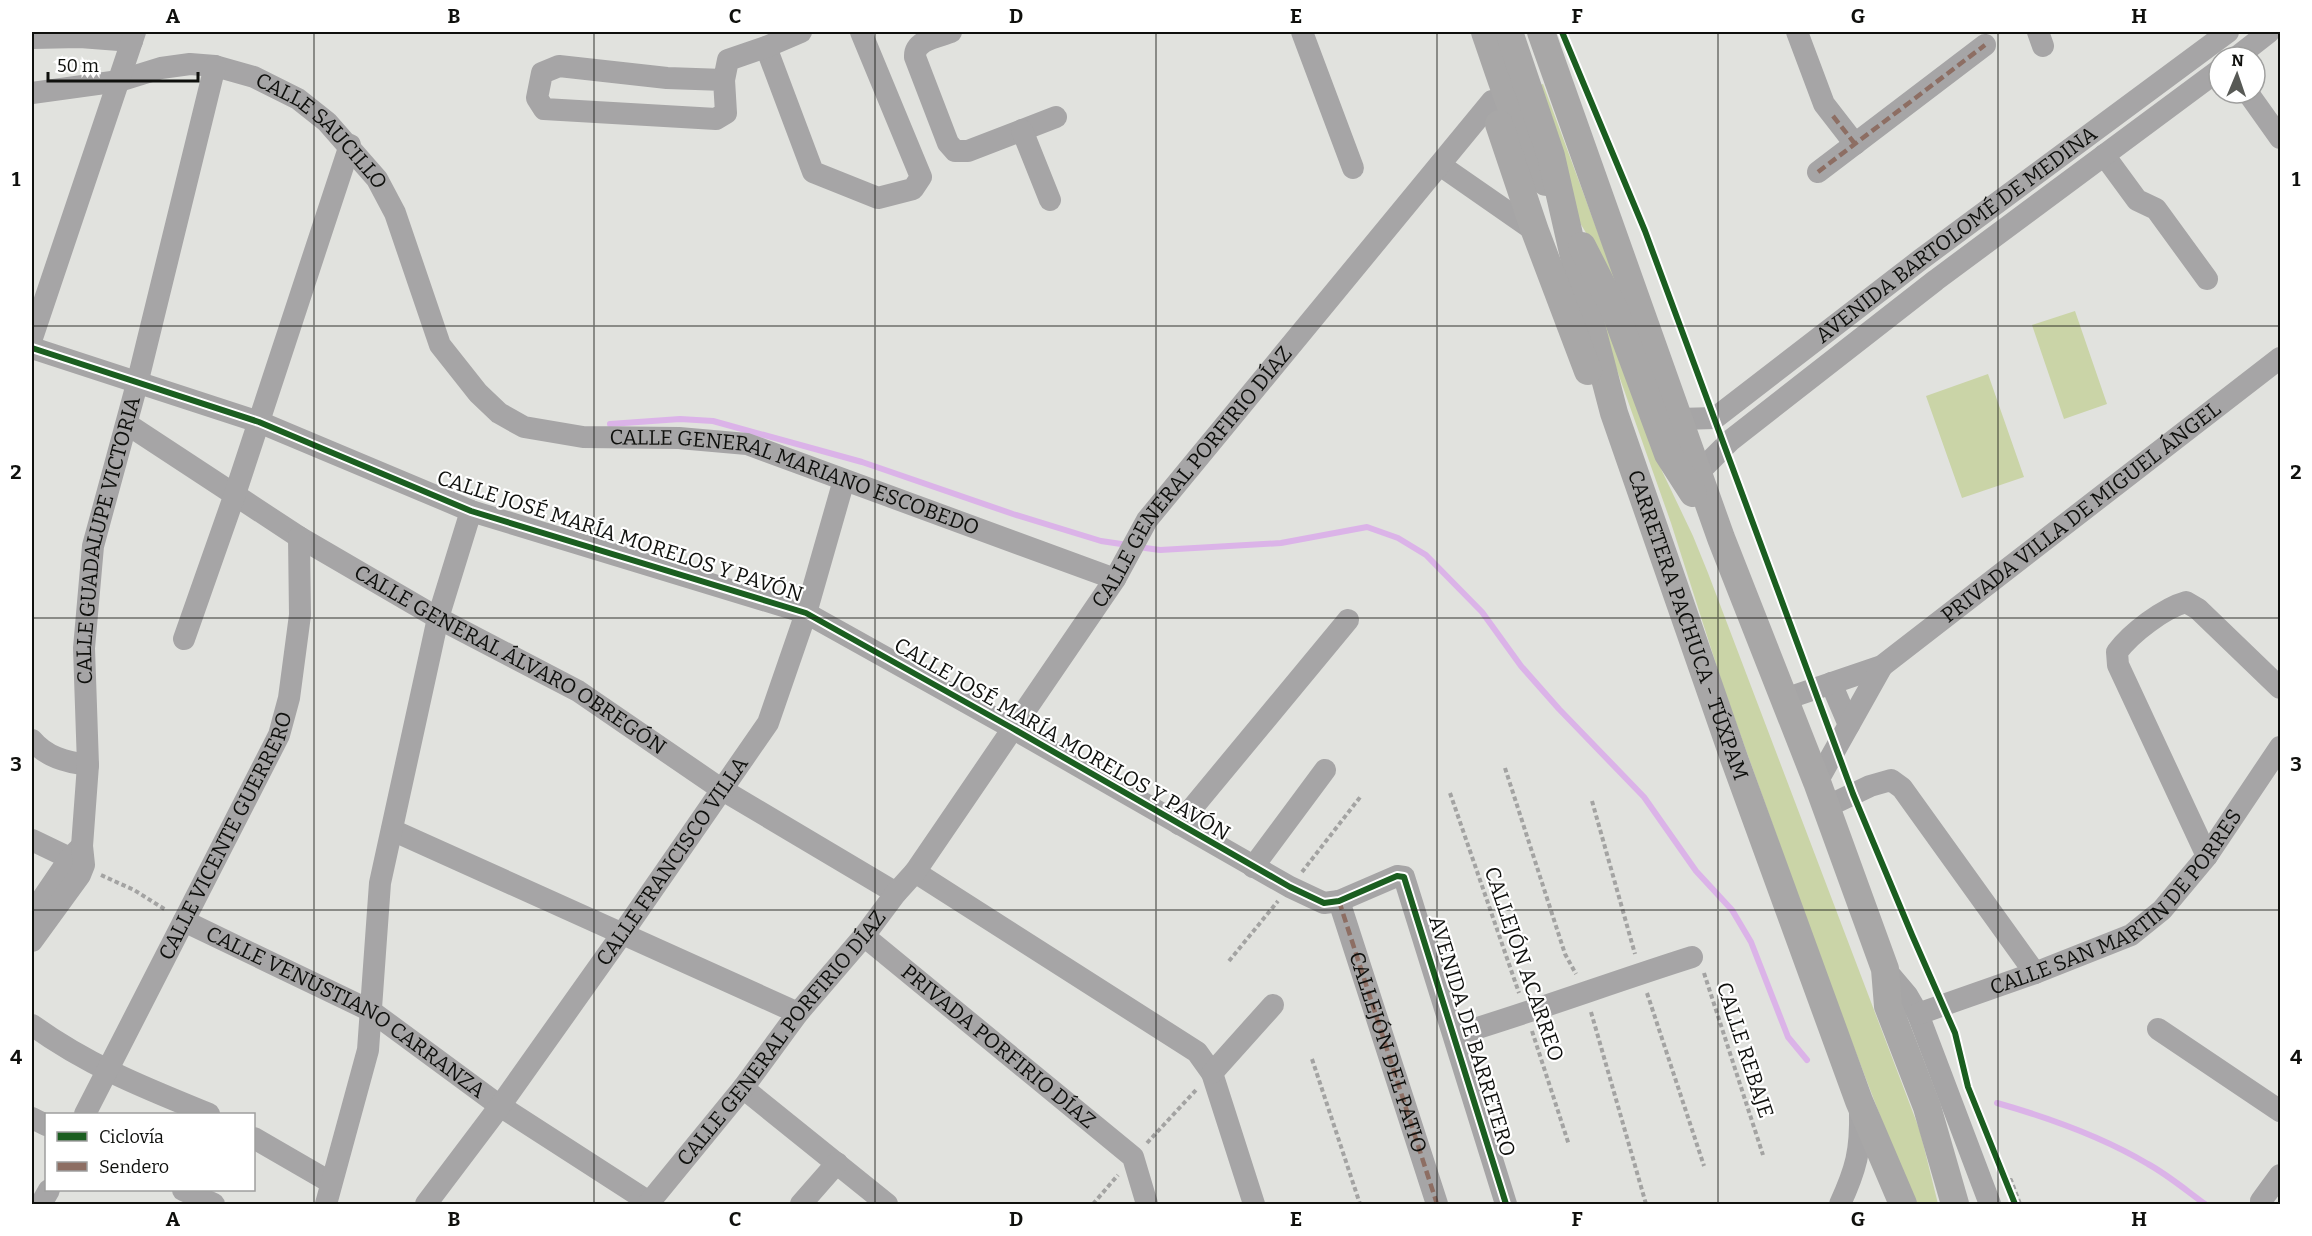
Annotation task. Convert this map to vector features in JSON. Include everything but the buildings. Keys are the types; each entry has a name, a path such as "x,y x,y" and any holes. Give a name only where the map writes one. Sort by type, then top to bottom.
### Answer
{"main road":[{"path":"1458,32 1492,101 1535,231 1586,366 1614,413"},
{"path":"1485,32 1534,163 1564,213 1616,310 1668,454 1721,538"},
{"name":"CARRETERA PACHUCA - TÚXPAM","path":"1509,32 1551,156 1614,413 1735,761 1859,1101 1902,1204"},
{"path":"1540,32 1721,538 1822,795 1885,969 1888,1006 1927,1107 1955,1204"}],"street":[{"path":"724,80 667,78 559,66 542,73 537,98 544,109 716,119 726,114 724,80 728,60 801,32"},
{"path":"766,47 813,172 878,198 914,189 921,177 861,32"},
{"path":"951,32 919,44 915,57 948,143 955,151 968,151 1056,117"},
{"path":"1302,32 1353,168"},
{"path":"1797,32 1824,104 1855,144"},
{"name":"AVENIDA BARTOLOMÉ DE MEDINA","path":"1679,419 1715,418 1920,260 2228,32"},
{"path":"2252,45 2269,32"},
{"path":"32,38 134,36 32,338"},
{"path":"1818,172 1985,45"},
{"name":"CALLE SAUCILLO","path":"32,93 119,81 161,68 190,64 215,66 254,77 298,99 327,122 377,179 394,213 440,345 478,393"},
{"name":"CALLE GUADALUPE VICTORIA","path":"34,925 80,875 78,856 88,765 84,648 93,546 127,424 215,66"},
{"name":"AVENIDA BARTOLOMÉ DE MEDINA","path":"1698,473 1731,440 1936,280 2207,79"},
{"name":"CALLE GENERAL PORFIRIO DÍAZ","path":"650,1204 743,1088 798,1013 915,872 1118,573 1147,520 1492,101"},
{"path":"2257,105 2280,138"},
{"path":"1022,130 1050,200"},
{"path":"184,639 259,422 350,146"},
{"path":"2104,155 2137,200 2156,209 2207,279"},
{"path":"1440,165 1535,231"},
{"path":"1920,260 1936,280"},
{"path":"32,348 137,384"},
{"name":"PRIVADA VILLA DE MIGUEL ÁNGEL","path":"1785,699 1882,666 2280,358"},
{"name":"CALLE JOSÉ MARÍA MORELOS Y PAVÓN","path":"137,384 259,422 471,511 806,613 1253,867 1331,902"},
{"name":"CALLE GENERAL MARIANO ESCOBEDO","path":"478,393 499,413 524,427 583,437 679,438 747,444 844,480 1118,573"},
{"name":"CALLE GENERAL ÁLVARO OBREGÓN","path":"127,424 299,537 438,618 578,691 721,789 896,893"},
{"name":"CALLE FRANCISCO VILLA","path":"426,1204 500,1106 768,723 806,613 844,480"},
{"path":"255,1139 330,1197 368,1050 380,883 438,618 471,511"},
{"name":"CALLE VICENTE GUERRERO","path":"86,1113 279,735 289,698 300,615 299,537"},
{"path":"2207,856 2118,665 2117,652 2124,642 2173,606 2186,602 2198,609 2280,688"},
{"path":"1179,824 1348,620"},
{"name":"PRIVADA VILLA DE MIGUEL ÁNGEL","path":"1822,795 1849,725 1882,666"},
{"path":"1831,683 1849,725"},
{"path":"32,740 38,748 63,762 88,765"},
{"name":"CALLE SAN MARTIN DE PORRES","path":"1918,1014 2034,973 2131,935 2162,910 2207,856 2280,747"},
{"path":"1253,867 1325,771"},
{"path":"1822,795 1891,780 1902,788 2034,973"},
{"path":"392,830 798,1013"},
{"path":"35,840 78,856"},
{"path":"915,872 1197,1052 1212,1073 1254,1204"},
{"name":"AVENIDA DE BARRETERO","path":"1331,902 1397,876 1404,877 1506,1204"},
{"name":"CALLEJÓN DEL PATIO","path":"1331,902 1437,1204"},
{"name":"CALLE VENUSTIANO CARRANZA","path":"184,921 371,1011 500,1106 650,1204"},
{"name":"PRIVADA PORFIRIO DÍAZ","path":"864,936 1133,1157"},
{"path":"1455,1035 1526,1014 1585,991 1692,957"},
{"path":"1885,969 1907,995 1918,1014 1990,1204"},
{"path":"1212,1073 1273,1005"},
{"path":"32,1025 61,1046 106,1072 207,1113"},
{"path":"2158,1029 2280,1111"},
{"path":"743,1088 887,1204"},
{"path":"1840,1204 1858,1162 1861,1139 1859,1101"},
{"path":"1133,1157 1147,1204"},
{"path":"801,1204 837,1163"},
{"path":"2261,1201 2280,1175"},
{"path":"185,1191 214,1204"}],"path":[{"path":"1312,1059 1360,1204"},
{"path":"1093,1204 1133,1157 1212,1073"},
{"path":"2001,1172 2014,1204"},
{"path":"2011,1180 2020,1204"}],"green space":[{"path":"1543,84 1617,284 1574,213 1540,85"},
{"path":"2075,311 2107,404 2064,419 2032,325"},
{"path":"1607,319 1662,471 1708,573 1920,1131 1938,1204 1914,1204 1833,993 1723,686 1671,523 1600,322"},
{"path":"1988,374 2024,477 1962,498 1926,396"}],"waterway":[{"path":"610,424 680,419 713,421 862,462 1013,514 1101,541 1128,545"},
{"path":"1138,547 1160,550 1281,543 1367,527 1398,538 1426,555 1482,612 1521,666 1559,709 1644,797 1696,871 1732,910 1751,942 1788,1037 1807,1060"},
{"path":"1997,1103 2094,1136 2155,1168 2205,1204"}],"marked path":[{"path":"1818,172 1985,45"},
{"path":"1833,116 1855,144"},
{"path":"1339,901 1437,1204"}],"cycle path":[{"path":"1562,32 1645,231 1853,794 1955,1033 1968,1087 2015,1204"},
{"path":"32,348 259,422 471,511 806,613 1290,887 1324,903 1339,901 1397,876 1404,877 1506,1204"}]}
